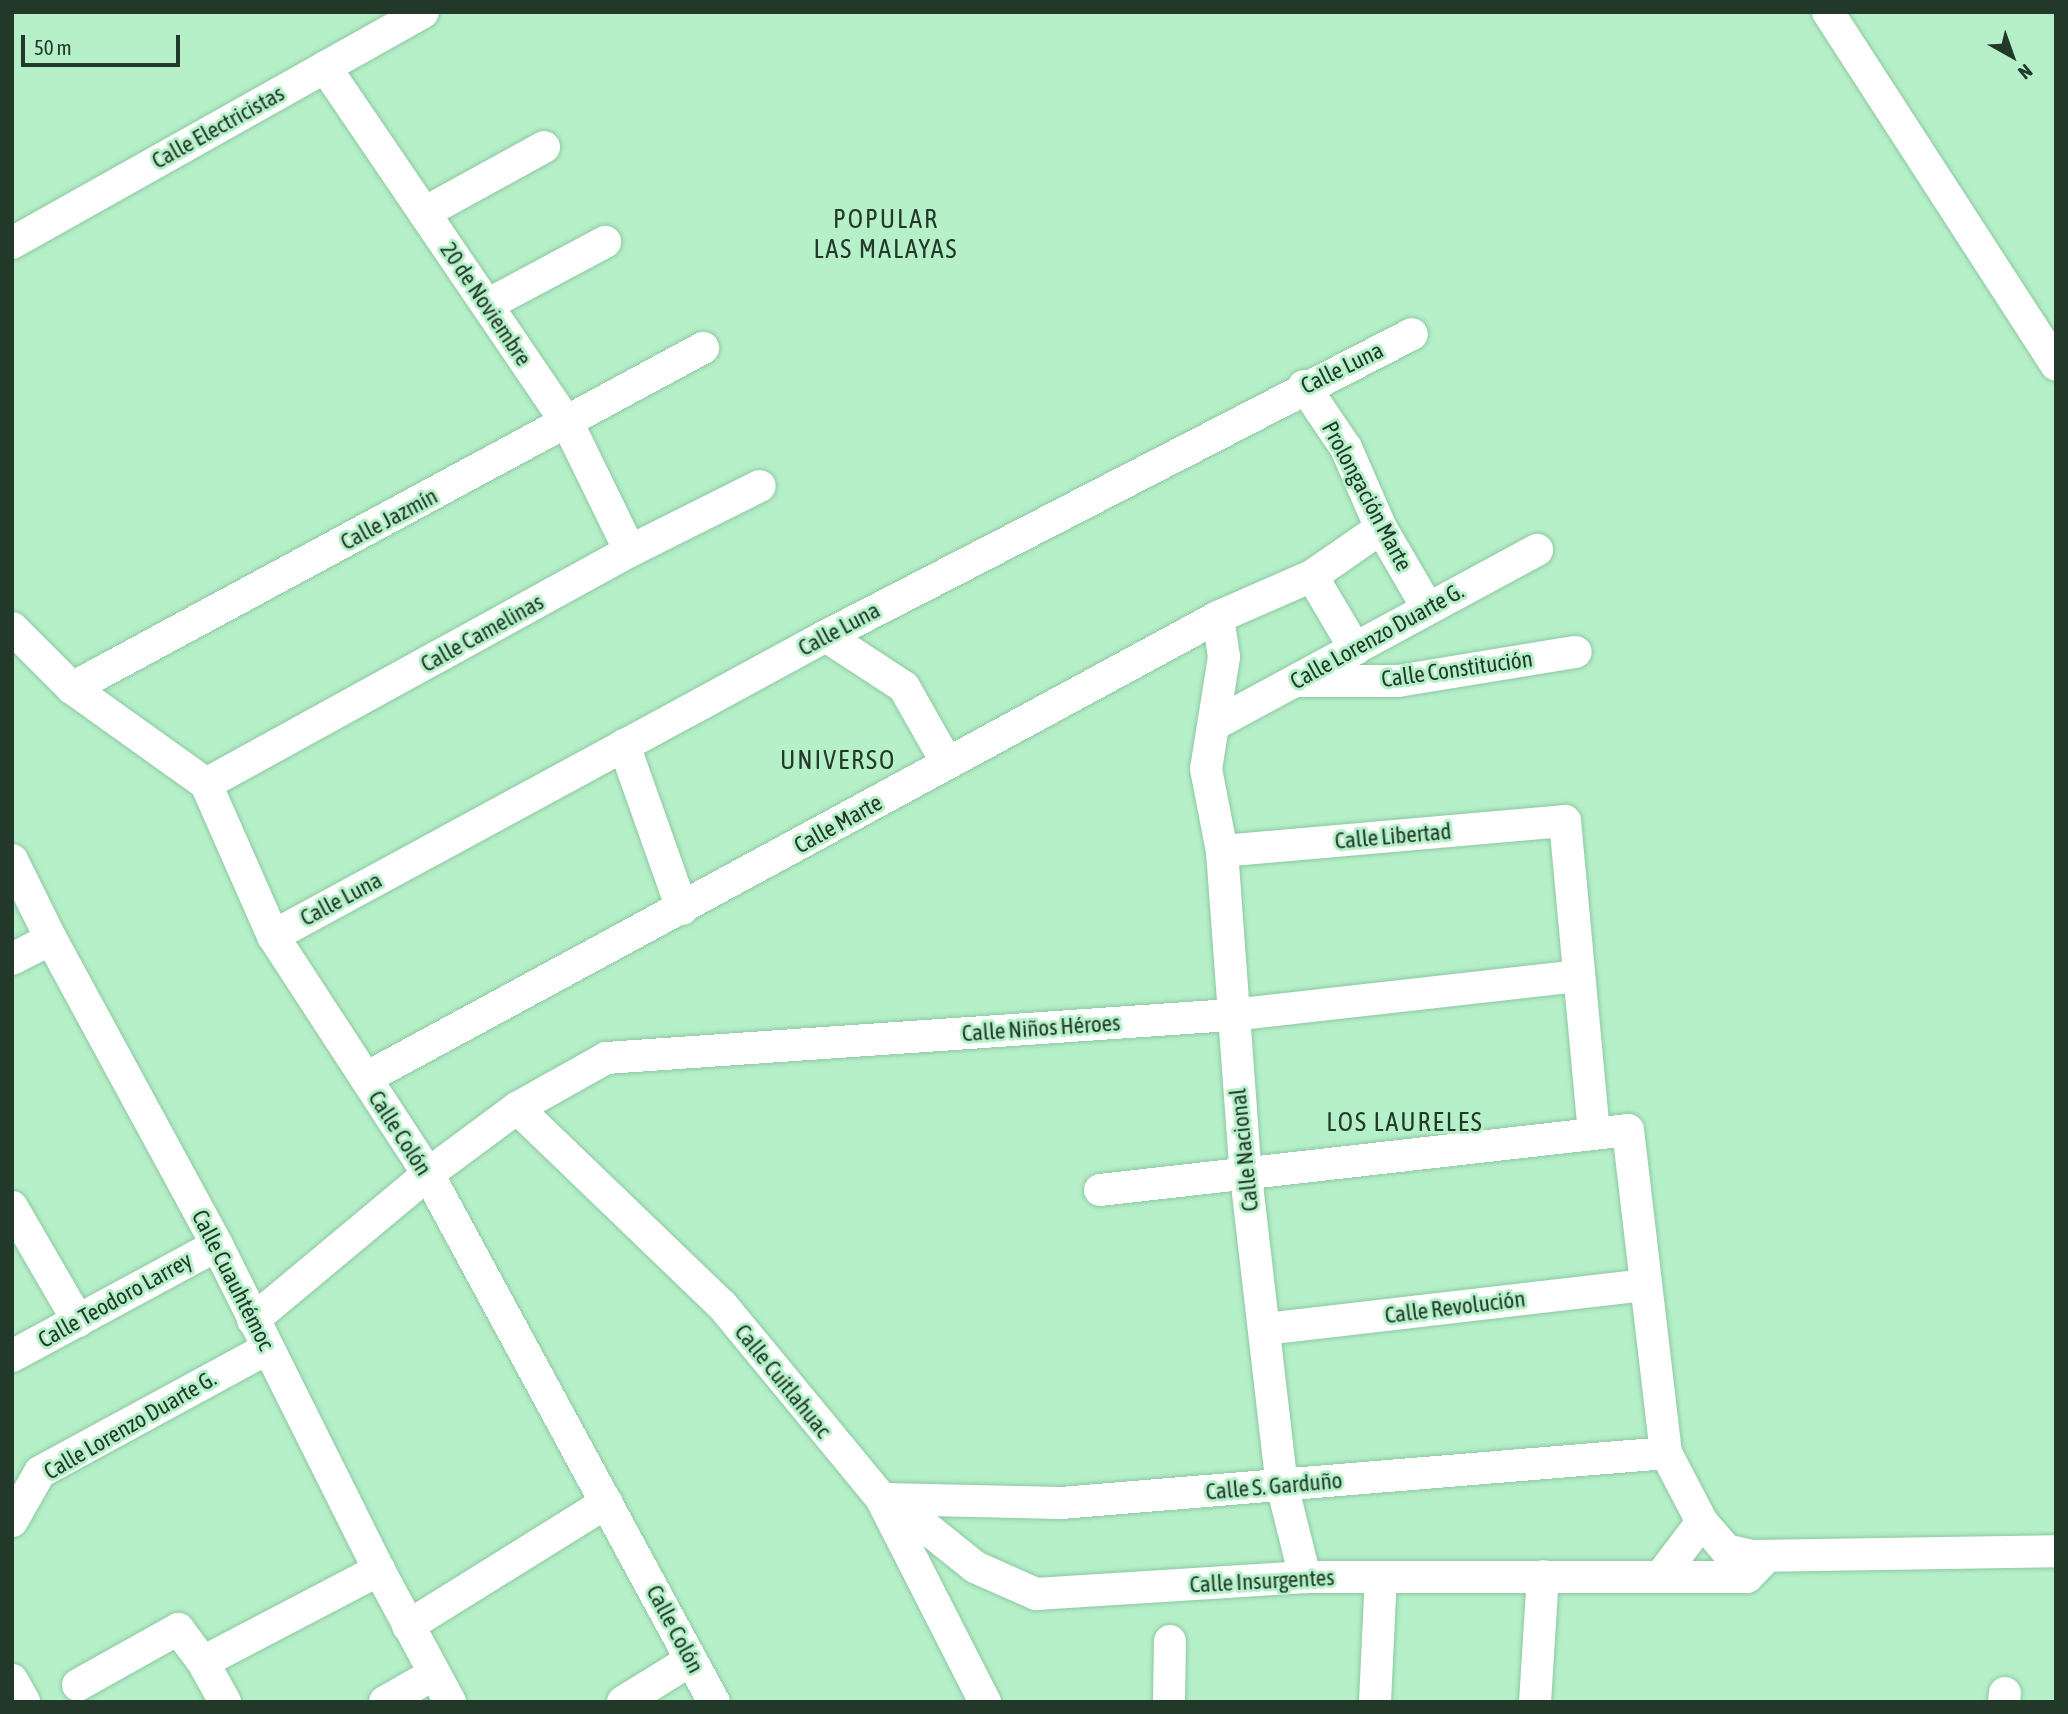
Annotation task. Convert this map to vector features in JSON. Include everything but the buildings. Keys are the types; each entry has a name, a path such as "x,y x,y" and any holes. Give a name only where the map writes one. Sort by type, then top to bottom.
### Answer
{"street":[{"name":"Calle Electricistas","path":"12,243 424,12"},
{"path":"1828,12 2056,365"},
{"name":"20 de Noviembre","path":"325,67 568,424 630,551"},
{"path":"424,213 544,147"},
{"path":"487,305 605,242"},
{"name":"Calle Luna","path":"273,936 826,636 1304,386 1412,334"},
{"name":"Calle Jazmín","path":"72,688 568,424 703,348"},
{"name":"Prolongación Marte","path":"1304,386 1346,448 1381,528 1427,607"},
{"name":"Calle Camelinas","path":"206,784 630,551 760,486"},
{"name":"Calle Marte","path":"366,1079 1218,617 1312,576 1381,528"},
{"name":"Calle Lorenzo Duarte G.","path":"1217,723 1427,607 1538,550"},
{"path":"1312,576 1354,649"},
{"name":"Calle Nacional","path":"1218,617 1224,657 1217,723 1206,746 1206,769 1222,851 1231,1015 1245,1176 1282,1485 1305,1577"},
{"path":"12,628 72,688 206,784"},
{"path":"826,636 904,687 947,764"},
{"name":"Calle Constitución","path":"1295,681 1398,681 1576,652"},
{"path":"624,746 682,909"},
{"name":"Calle Colón","path":"206,784 273,936 428,1174 714,1702"},
{"name":"Calle Libertad","path":"1222,851 1565,821 1577,976"},
{"name":"Calle Cuauhtémoc","path":"12,860 51,939 217,1245 379,1570 450,1702"},
{"path":"12,959 51,939"},
{"path":"1577,976 1594,1134"},
{"name":"Calle Niños Héroes","path":"517,1108 606,1058 1231,1015 1577,976"},
{"path":"253,1320 428,1174 517,1108"},
{"name":"Calle Cuitlahuac","path":"517,1108 722,1305 887,1499 985,1702"},
{"path":"1100,1191 1628,1130 1667,1453 1702,1522 1726,1550 1767,1556 2056,1551"},
{"path":"12,1207 78,1321"},
{"name":"Calle Teodoro Larrey","path":"12,1356 217,1245"},
{"name":"Calle Revolución","path":"1265,1329 1645,1285"},
{"name":"Calle Lorenzo Duarte G.","path":"12,1521 40,1472 267,1349"},
{"name":"Calle S. Garduño","path":"887,1499 1061,1503 1667,1453"},
{"name":"Calle Insurgentes","path":"887,1499 975,1567 1037,1594 1305,1577 1747,1577 1767,1556"},
{"path":"408,1626 607,1502"},
{"path":"1661,1576 1702,1522"},
{"path":"203,1662 379,1570"},
{"path":"1535,1702 1544,1576"},
{"path":"1375,1702 1381,1577"},
{"path":"78,1685 178,1629 203,1662 225,1702"},
{"path":"1169,1702 1170,1640"},
{"path":"623,1702 691,1660"},
{"path":"385,1702 434,1674"},
{"path":"12,1680 24,1702"}],"district":[{"name":"POPULAR LAS MALAYAS","path":"886,235"},
{"name":"UNIVERSO","path":"838,761"},
{"name":"LOS LAURELES","path":"1405,1123"}]}
